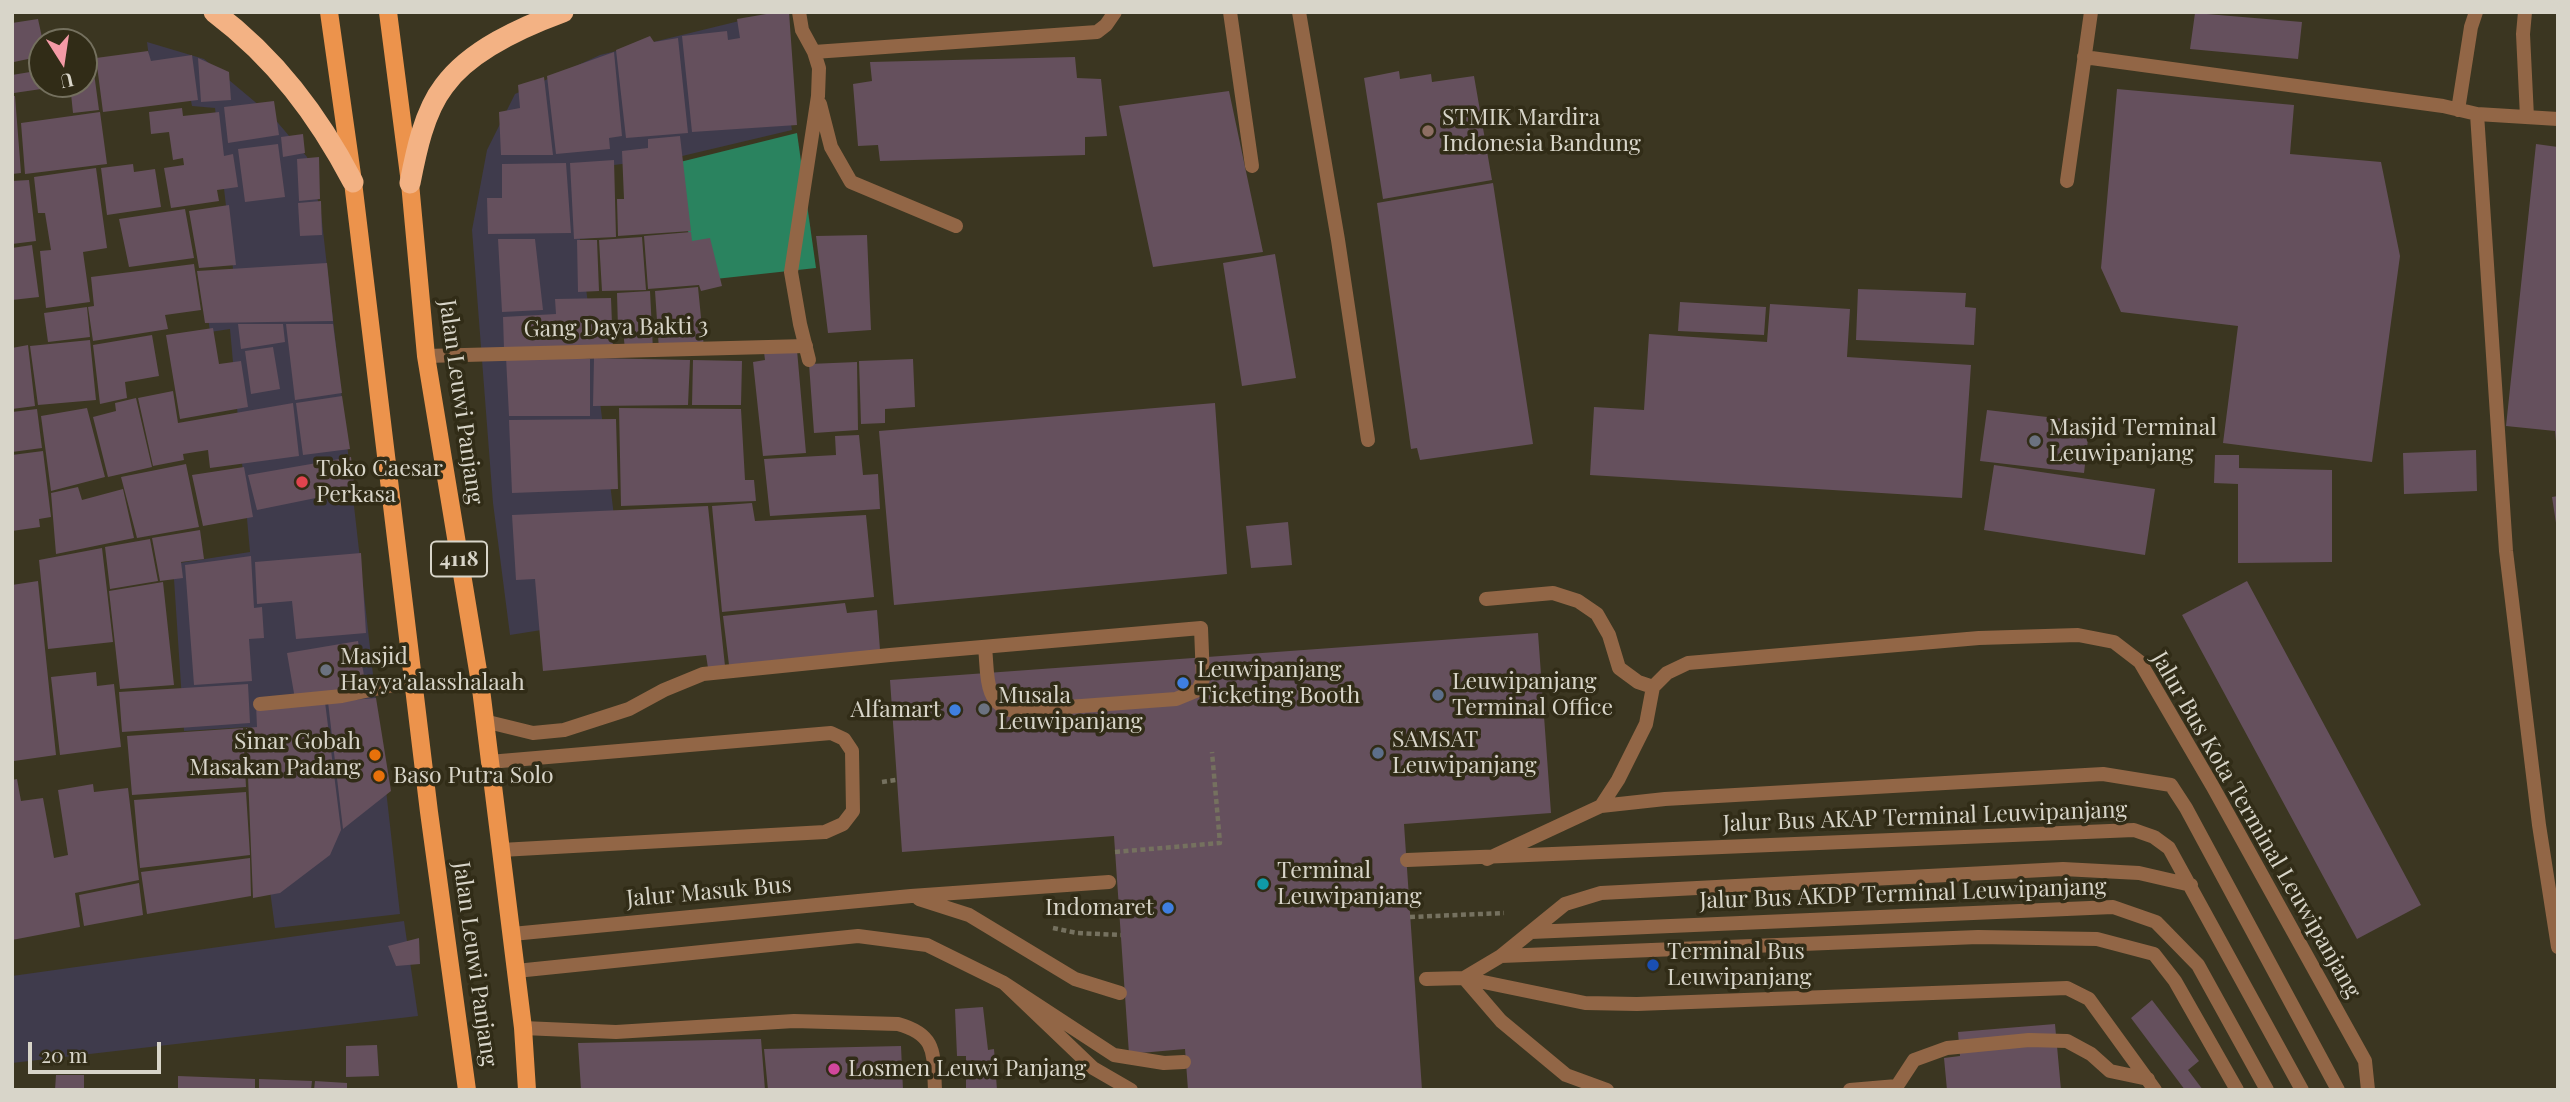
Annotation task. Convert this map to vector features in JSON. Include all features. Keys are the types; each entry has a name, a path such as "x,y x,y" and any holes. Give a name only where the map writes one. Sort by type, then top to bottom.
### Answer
{"highway":[{"path":"214,12 248,40 285,77 323,127 353,182"},
{"path":"410,183 416,153 427,121 442,88 450,79 465,64 500,41 562,12"}],"main road":[{"name":"Jalan Leuwi Panjang","path":"329,12 353,182 413,681 467,1090"},
{"name":"Jalan Leuwi Panjang","path":"388,12 410,183 426,356 484,721 523,1028 527,1090"}],"street":[{"path":"799,12 803,30 819,68 818,96 831,147 851,182 956,226"},
{"path":"814,52 1097,32 1115,12"},
{"path":"1230,12 1252,166"},
{"path":"1299,12 1338,240 1368,440"},
{"path":"2067,181 2091,12"},
{"path":"2458,110 2471,27 2476,12"},
{"path":"2525,12 2523,34 2527,117"},
{"path":"2084,57 2477,114 2558,119"},
{"name":"Gang Daya Bakti 3","path":"426,356 808,353 791,272 818,96"},
{"path":"2477,114 2506,551 2539,825 2558,947"},
{"path":"1486,599 1553,593 1578,601 1597,614 1609,635 1619,668 1638,682 1654,687 1646,724 1618,780 1601,806 1487,859"},
{"path":"484,721 533,733 564,730 629,709 664,690 703,674 985,647 1201,628 1203,679 1198,690 1176,699 1014,711 1002,708 991,698 985,647"},
{"name":"Jalur Bus Kota Terminal Leuwipanjang","path":"1654,687 1667,673 1688,663 1979,638 2078,635 2114,642 2140,662 2213,787 2365,1061 2368,1090"},
{"path":"260,704 342,696 413,681"},
{"path":"489,762 831,733 844,739 852,751 853,811 843,824 825,832 501,850"},
{"name":"Jalur Bus AKAP Terminal Leuwipanjang","path":"1601,806 1665,799 2103,774 2171,785 2186,808 2338,1090"},
{"name":"Jalur Bus AKAP Terminal Leuwipanjang","path":"1407,860 1487,859 2134,830 2154,837 2169,848 2302,1090"},
{"name":"Jalur Bus AKDP Terminal Leuwipanjang","path":"1464,978 1501,956 1565,904 1601,893 2063,869 2139,873 2191,885"},
{"name":"Jalur Masuk Bus","path":"512,934 911,896 1109,881"},
{"path":"911,896 969,915 1075,979 1120,993"},
{"name":"Jalur Bus AKDP Terminal Leuwipanjang","path":"1531,932 2113,907 2157,922 2198,965 2267,1090"},
{"path":"516,971 858,936 927,945 1004,983 1114,1055 1164,1063 1184,1062"},
{"name":"Jalur Bus AKDP Terminal Leuwipanjang","path":"1501,956 1978,937 2097,939 2154,954 2175,981 2237,1090"},
{"path":"1464,978 1502,1021 1566,1075 1607,1090"},
{"name":"Jalur Bus AKDP Terminal Leuwipanjang","path":"1426,979 1464,978 1574,1001 1624,1004 2067,988 2089,999 2151,1084"},
{"path":"1004,983 1093,1068 1130,1090"},
{"path":"523,1028 616,1032 794,1021 898,1024 914,1028 924,1035 932,1049 935,1090"},
{"name":"Jalur Bus AKDP Terminal Leuwipanjang","path":"1850,1090 1897,1086 1914,1060 1947,1048 2029,1040 2067,1041 2091,1054 2110,1072 2151,1084"}],"shaded area":[{"path":"772,13 792,130 678,157 598,167 602,237 580,239 621,573 554,628 510,635 493,503 472,230 487,150 515,94 600,55"},
{"path":"147,42 204,59 273,117 307,157 321,213 400,914 275,928 248,727 184,731 173,564 250,552 230,329 210,332 202,273 233,269 215,108 192,106 188,85 152,80"},
{"path":"404,921 418,1016 12,1063 12,976"}],"green space":[{"path":"797,133 816,268 697,281 676,163"}],"building":[{"path":"789,12 797,125 692,132 682,36 727,31 728,40 740,38 737,19"},
{"path":"2195,13 2302,22 2298,59 2190,49"},
{"path":"38,19 40,28 28,28 28,59 14,62 12,23"},
{"path":"650,36 654,42 678,38 688,133 626,138 616,50"},
{"path":"148,51 151,61 192,55 198,100 103,112 98,58"},
{"path":"614,52 622,136 609,138 610,149 556,154 547,76"},
{"path":"1075,57 1077,78 1101,79 1107,136 1085,137 1085,155 880,161 878,145 858,146 853,84 872,81 870,62"},
{"path":"198,58 229,72 231,100 201,102"},
{"name":"STMIK Mardira Indonesia Bandung","path":"1399,71 1400,79 1431,74 1432,82 1474,76 1492,180 1383,199 1364,78"},
{"path":"28,72 28,91 14,93 12,75"},
{"path":"544,77 553,155 501,155 499,112 520,108 518,85"},
{"path":"2117,89 2294,105 2290,154 2381,162 2400,256 2372,462 2223,443 2238,326 2121,312 2101,268"},
{"path":"1229,91 1263,252 1153,267 1119,106"},
{"path":"12,96 15,96 21,173 12,174"},
{"path":"71,98 97,98 99,110 73,113"},
{"path":"274,101 279,135 228,143 224,107"},
{"path":"182,108 183,116 219,112 224,156 233,154 238,187 217,190 219,201 171,208 164,168 184,165 183,158 173,160 169,132 151,134 149,112"},
{"path":"100,112 107,164 25,174 21,123"},
{"path":"303,134 305,153 283,157 281,137"},
{"path":"680,136 691,231 618,236 617,199 624,199 622,151 648,148 648,139"},
{"path":"278,144 285,197 245,202 238,149"},
{"path":"2536,144 2558,147 2556,441 2555,431 2506,426"},
{"path":"319,157 320,199 299,201 297,159"},
{"path":"614,160 616,237 574,239 570,163"},
{"path":"566,163 571,233 488,234 487,198 502,198 502,164"},
{"path":"133,164 134,172 155,169 161,207 107,215 101,168"},
{"path":"96,168 107,248 83,252 90,302 46,308 40,251 51,250 45,213 38,213 34,177"},
{"path":"29,180 36,241 12,244 12,181"},
{"path":"1493,183 1533,444 1420,460 1417,448 1411,449 1377,203"},
{"path":"321,201 322,235 300,236 298,203"},
{"path":"229,205 236,265 199,268 189,211"},
{"path":"185,209 194,258 129,267 119,219"},
{"path":"691,232 692,241 710,238 722,286 701,291 699,285 648,289 644,236"},
{"path":"867,235 871,330 828,333 816,236"},
{"path":"642,237 646,290 602,291 599,240"},
{"path":"498,239 535,239 543,310 502,312"},
{"path":"577,240 597,240 599,291 578,292"},
{"path":"32,245 39,297 12,300 12,248"},
{"path":"1275,254 1296,378 1242,386 1223,263"},
{"path":"327,263 333,321 205,323 197,271"},
{"path":"194,264 201,310 165,315 168,329 93,341 88,307 94,306 91,277"},
{"path":"698,287 704,348 659,350 655,291"},
{"path":"1858,289 1966,293 1965,307 1976,308 1974,345 1856,340"},
{"path":"650,291 653,350 625,350 623,329 618,329 617,293"},
{"path":"611,298 613,350 504,349 503,317 556,314 555,299"},
{"path":"1680,302 1766,307 1764,335 1678,331"},
{"path":"1770,304 1850,309 1847,357 1971,365 1962,498 1590,475 1594,407 1644,410 1649,334 1767,342"},
{"path":"87,307 90,337 48,342 44,313"},
{"path":"238,324 283,324 285,342 241,349"},
{"path":"286,324 333,324 342,393 295,400"},
{"path":"213,328 219,364 241,361 248,407 180,419 166,335"},
{"path":"152,335 159,376 125,382 127,398 100,404 93,345"},
{"path":"90,340 96,400 38,405 30,346"},
{"path":"28,345 35,406 12,409 12,348"},
{"path":"273,347 280,389 251,394 245,351"},
{"path":"797,350 806,453 763,456 753,362 765,360 764,352"},
{"path":"506,357 590,359 590,416 509,416"},
{"path":"594,358 690,360 688,405 593,406"},
{"path":"913,359 915,407 885,409 885,423 861,424 859,361"},
{"path":"693,360 742,361 741,405 692,405"},
{"path":"857,362 858,430 814,433 809,364"},
{"path":"173,391 178,423 293,403 299,456 210,468 208,450 183,454 184,460 153,466 138,398"},
{"path":"342,396 350,449 303,455 296,403"},
{"path":"136,398 152,467 108,477 93,417 116,411 115,403"},
{"path":"1215,403 1227,574 894,605 879,431"},
{"path":"87,408 105,477 51,491 41,416"},
{"path":"619,408 741,409 745,480 754,480 756,501 621,506"},
{"path":"37,409 42,448 12,452 12,412"},
{"name":"Masjid Terminal Leuwipanjang","path":"1987,410 2090,422 2084,473 1980,461"},
{"path":"616,419 618,489 512,493 509,420"},
{"path":"859,435 863,475 878,474 880,509 770,516 764,459 836,455 835,436"},
{"path":"2476,450 2477,491 2404,494 2403,453"},
{"path":"43,451 51,517 39,519 40,527 12,531 12,455"},
{"path":"2215,455 2239,455 2239,468 2332,470 2332,562 2238,563 2238,484 2214,483"},
{"name":"Toko Caesar Perkasa","path":"351,457 355,490 257,510 248,475"},
{"path":"186,464 199,527 137,538 121,477"},
{"path":"1994,465 2155,489 2145,555 1984,530"},
{"path":"244,467 253,517 203,526 192,475"},
{"path":"78,487 82,500 123,489 134,538 56,554 51,493"},
{"path":"2558,496 2558,523 2556,523 2552,497"},
{"path":"752,503 755,521 866,515 874,597 722,612 712,506"},
{"path":"708,506 725,666 708,668 706,655 543,671 535,579 516,580 512,515"},
{"path":"1288,522 1292,565 1251,568 1246,526"},
{"path":"200,530 204,559 181,562 183,578 160,581 152,538"},
{"path":"150,539 158,581 110,589 105,547"},
{"path":"102,548 113,642 48,649 39,560"},
{"path":"361,553 366,633 296,639 292,601 257,604 255,562"},
{"path":"251,556 254,608 262,607 264,638 249,639 252,681 194,685 185,565"},
{"path":"38,581 56,755 14,761 12,585"},
{"path":"2247,581 2421,905 2357,939 2182,615"},
{"path":"163,582 174,685 120,689 109,591"},
{"path":"845,603 847,613 877,610 880,650 729,665 723,616"},
{"name":"Terminal Leuwipanjang","path":"1538,633 1551,813 1404,824 1422,1090 1188,1090 1185,1049 1129,1054 1114,836 902,852 890,680"},
{"name":"Masjid Hayya'alasshalaah","path":"358,641 366,687 295,699 287,653"},
{"path":"96,672 97,686 114,684 121,747 60,755 51,677"},
{"path":"248,684 250,723 122,732 119,692"},
{"path":"376,698 391,791 343,829 328,702"},
{"path":"325,702 341,830 330,855 280,893 253,898 246,728 257,727 256,705"},
{"path":"243,728 246,787 132,795 127,736"},
{"path":"17,779 21,801 43,798 54,858 68,855 58,790 93,784 94,792 128,788 139,880 75,893 80,927 12,940 12,780"},
{"path":"246,792 250,855 140,868 134,800"},
{"path":"250,858 251,896 147,914 141,872"},
{"path":"139,883 143,915 84,926 79,895"},
{"path":"419,938 420,964 396,966 388,946"},
{"path":"2152,1000 2199,1061 2188,1070 2203,1090 2185,1090 2131,1018"},
{"path":"983,1007 988,1050 994,1049 997,1090 966,1090 966,1056 957,1056 955,1009"},
{"path":"2055,1024 2061,1090 1947,1090 1944,1058 1960,1056 1958,1032"},
{"path":"761,1039 765,1090 581,1090 578,1043"},
{"path":"377,1045 379,1076 346,1077 346,1046"},
{"name":"Losmen Leuwi Panjang","path":"901,1046 903,1090 768,1090 764,1049"},
{"path":"56,1075 84,1075 84,1090 55,1090"},
{"path":"178,1076 255,1079 255,1090 178,1090"},
{"path":"259,1079 312,1081 311,1090 259,1090"},
{"path":"315,1081 347,1083 347,1090 314,1090"}],"place":[{"name":"STMIK Mardira Indonesia Bandung","path":"1428,131"},
{"name":"Masjid Terminal Leuwipanjang","path":"2035,441"},
{"name":"Toko Caesar Perkasa","path":"302,482"},
{"name":"Masjid Hayya'alasshalaah","path":"326,670"},
{"name":"Leuwipanjang Ticketing Booth","path":"1183,683"},
{"name":"Leuwipanjang Terminal Office","path":"1438,695"},
{"name":"Musala Leuwipanjang","path":"984,709"},
{"name":"Alfamart","path":"955,710"},
{"name":"SAMSAT Leuwipanjang","path":"1378,753"},
{"name":"Sinar Gobah Masakan Padang","path":"375,755"},
{"name":"Baso Putra Solo","path":"379,776"},
{"name":"Terminal Leuwipanjang","path":"1263,884"},
{"name":"Indomaret","path":"1168,908"},
{"name":"Terminal Bus Leuwipanjang","path":"1653,965"},
{"name":"Losmen Leuwi Panjang","path":"834,1069"}]}
